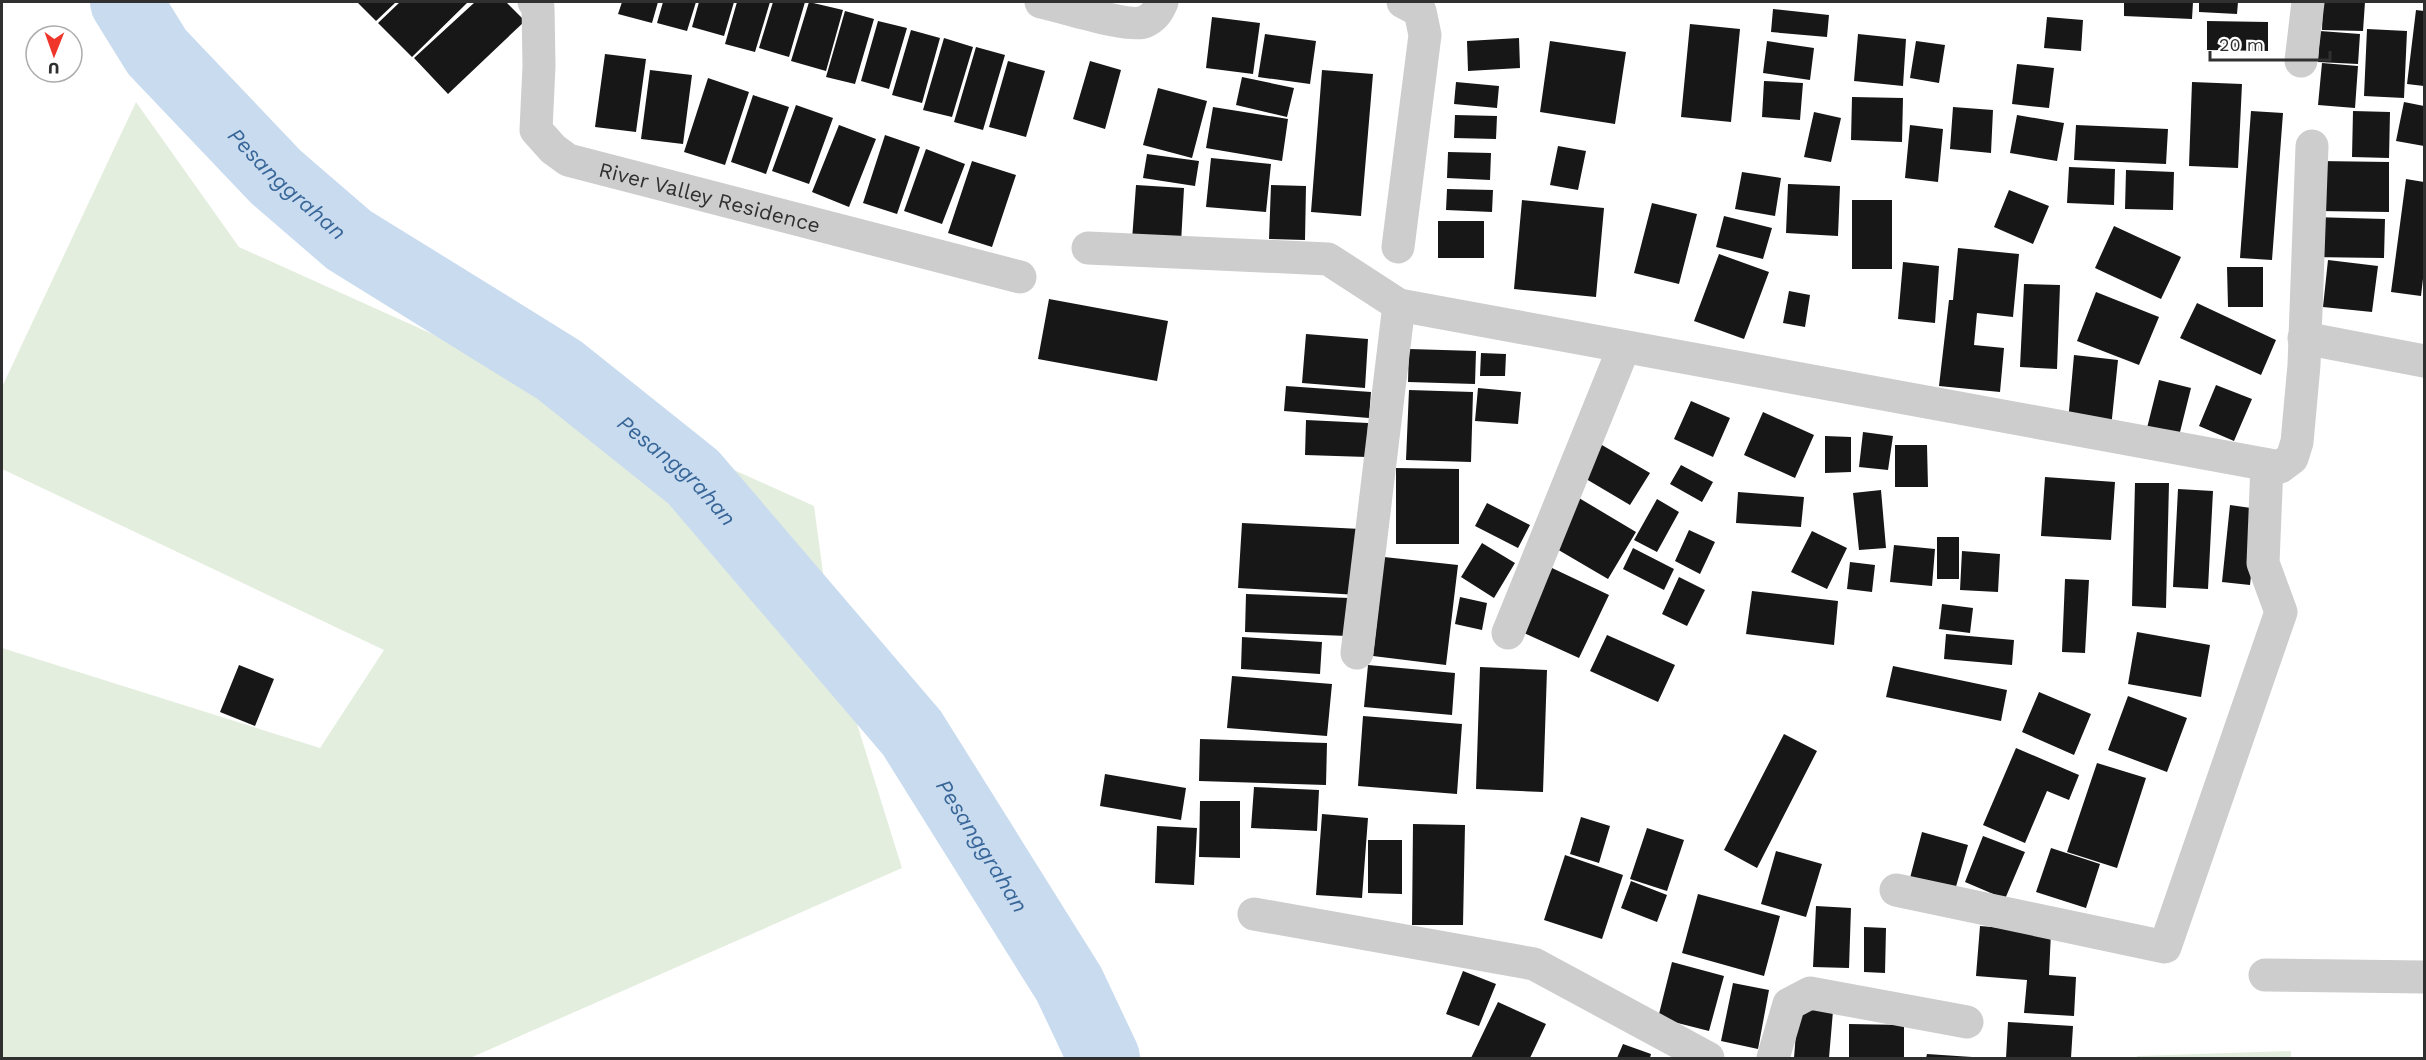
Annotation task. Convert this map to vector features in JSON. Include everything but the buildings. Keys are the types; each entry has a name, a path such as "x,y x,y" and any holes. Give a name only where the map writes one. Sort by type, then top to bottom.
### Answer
{"street":[{"name":"River Valley Residence","path":"534,2 538,7 539,66 536,130 553,149 568,160 1020,277"},
{"path":"1041,2 1126,22 1142,23 1154,17 1162,2"},
{"path":"1398,247 1425,35 1420,12 1403,2"},
{"path":"2301,61 2308,2"},
{"path":"1088,248 1328,259 1399,305 2280,467 2292,458 2297,442 2312,146"},
{"path":"1357,653 1399,305"},
{"path":"2304,338 2424,362"},
{"path":"1508,633 1624,347"},
{"path":"1896,890 2165,947 2281,612 2263,563 2267,465"},
{"path":"1254,915 1534,964 1708,1059"},
{"path":"2265,975 2424,977"},
{"path":"1773,1059 1790,1004 1810,993 1967,1022"}],"green space":[{"path":"136,102 239,247 814,506 833,647 902,868 470,1058 2,1058 2,648 320,748 384,650 2,469 2,387"},
{"path":"2291,1051 2291,1058 2137,1058 2137,1056"}],"waterway":[{"name":"Pesanggrahan","path":"126,2 157,52 276,177 349,240 559,370 693,477 912,733 1069,984 1104,1058"}]}
